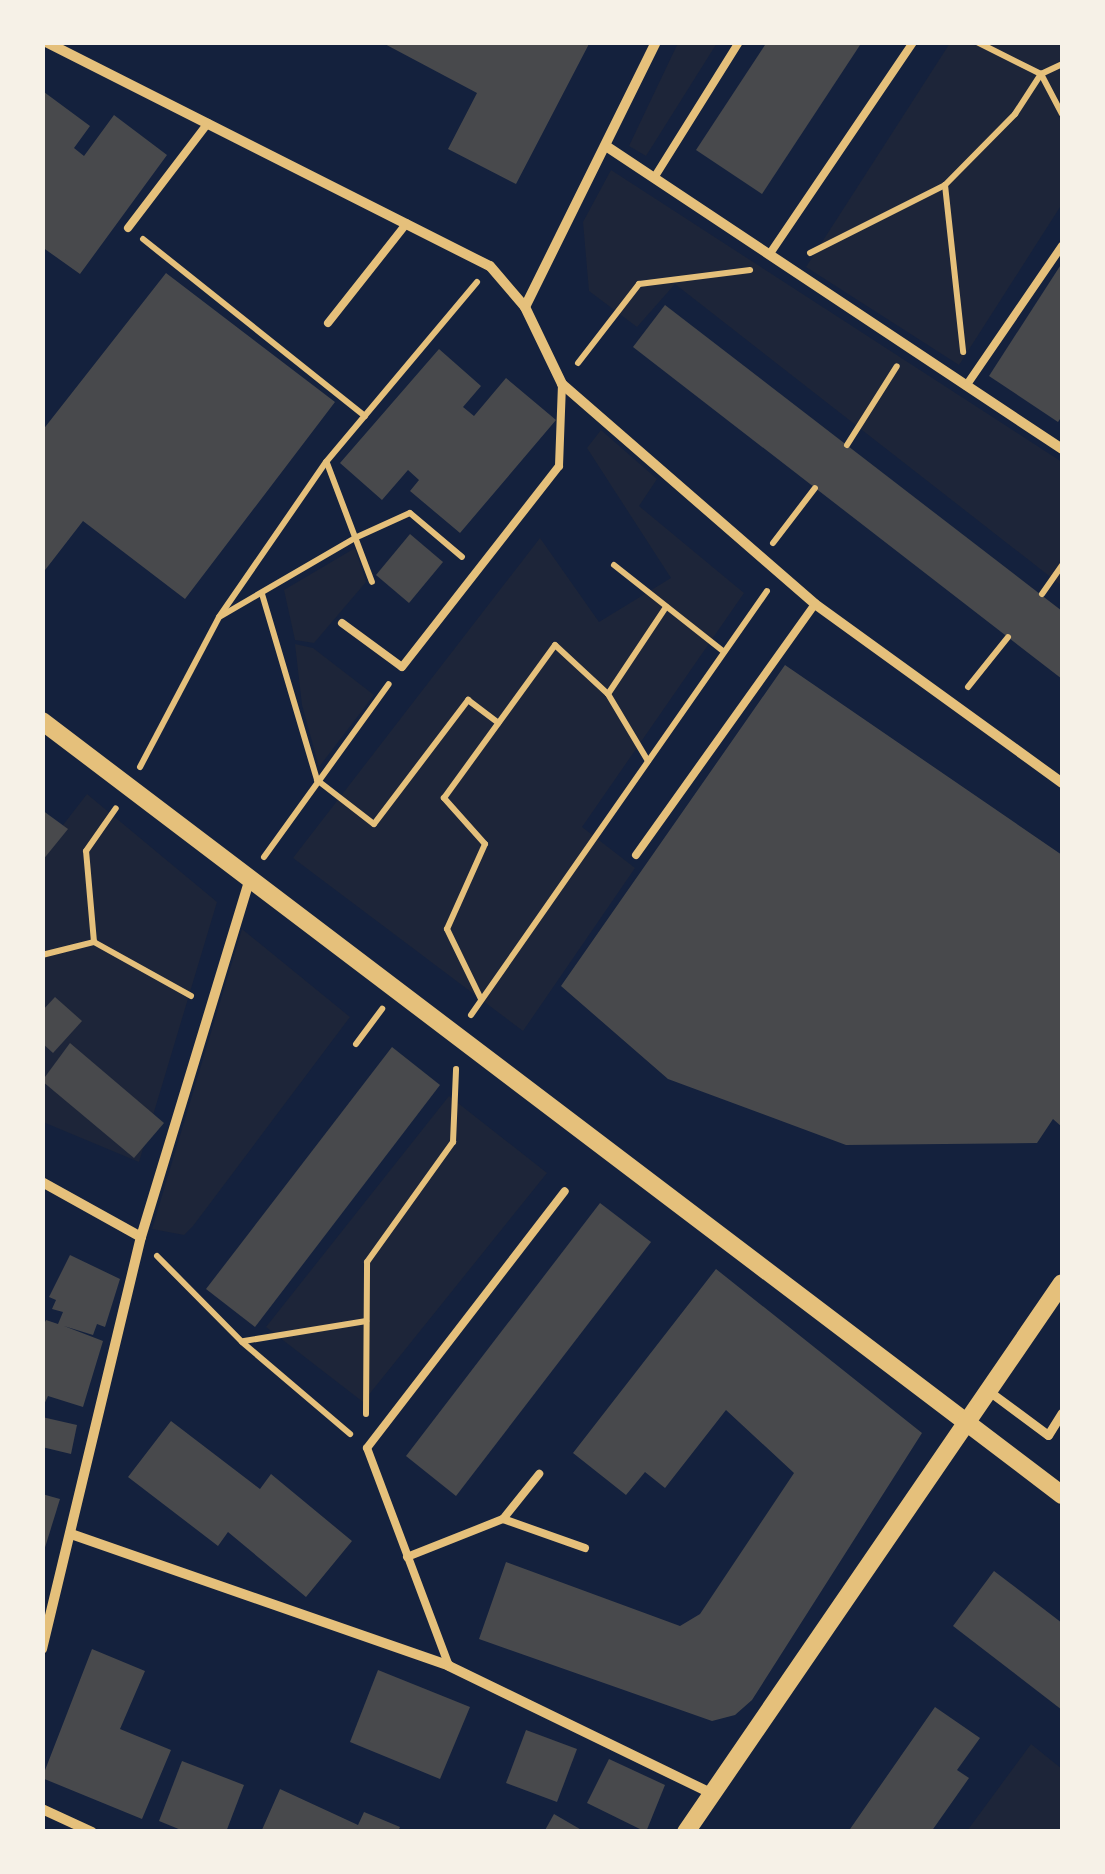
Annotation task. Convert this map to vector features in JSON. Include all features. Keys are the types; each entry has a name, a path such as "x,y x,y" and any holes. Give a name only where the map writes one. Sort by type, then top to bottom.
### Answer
{"street":[{"path":"46,42 490,266 525,308 562,384 815,604 1062,784"},
{"path":"525,308 656,42"},
{"path":"606,146 1062,449"},
{"path":"42,721 1062,1495"},
{"path":"42,1649 140,1237 250,878"},
{"path":"42,1182 140,1237"},
{"path":"686,1832 1062,1283"},
{"path":"990,1392 1048,1435 1062,1412"},
{"path":"71,1534 449,1666 712,1793"},
{"path":"42,1809 92,1832"}],"lane":[{"path":"654,178 739,42"},
{"path":"769,255 913,42"},
{"path":"128,228 208,123"},
{"path":"328,323 407,223"},
{"path":"966,386 1062,246"},
{"path":"342,623 402,668 559,466 562,384"},
{"path":"636,855 815,604"},
{"path":"449,1666 366,1448 566,1191"},
{"path":"407,1558 502,1519 540,1474"},
{"path":"502,1519 584,1548"}],"path":[{"path":"977,42 1042,74 1062,114"},
{"path":"946,184 966,386"},
{"path":"128,228 365,416"},
{"path":"94,942 86,851 130,788 218,618 326,462 490,266"},
{"path":"847,445 909,348"},
{"path":"326,462 372,582"},
{"path":"761,559 815,488"},
{"path":"218,618 357,538 410,514 478,570"},
{"path":"1042,594 1062,564"},
{"path":"614,565 724,652"},
{"path":"366,1448 367,1262 453,1142 458,1036 779,574"},
{"path":"262,594 316,780 374,824 468,700 498,723"},
{"path":"608,694 666,607"},
{"path":"954,704 1008,637"},
{"path":"481,1000 447,928 485,844 444,798 555,645 608,694 648,761"},
{"path":"250,878 316,780 402,668"},
{"path":"42,955 94,942 208,1005"},
{"path":"356,1044 380,1012"},
{"path":"140,1237 242,1342 366,1448"},
{"path":"242,1342 366,1320"}],"shaded area":[{"path":"678,43 717,43 646,156 629,146"},
{"path":"950,43 1062,43 1062,204 959,365 806,267"},
{"path":"611,170 1062,462 1062,586 675,284 637,327 589,291 583,222"},
{"path":"601,430 657,479 639,506 744,593 582,827 635,868 523,1031 293,858 540,538 599,622 671,578 587,448"},
{"path":"355,548 366,582 314,643 295,640 284,590"},
{"path":"295,644 313,648 374,695 319,767 302,705"},
{"path":"87,794 217,902 139,1162 43,1122 43,851"},
{"path":"242,929 350,1017 193,1226 184,1235 152,1229"},
{"path":"449,1096 547,1173 363,1402 266,1327"},
{"path":"1031,1744 1062,1769 1062,1831 967,1831"}],"building":[{"path":"381,42 590,42 516,184 448,149 477,93"},
{"path":"767,42 862,42 762,194 696,150"},
{"path":"44,92 90,126 74,148 84,156 114,115 167,155 80,274 42,247"},
{"path":"1062,263 1062,416 1058,422 989,376"},
{"path":"166,273 335,402 185,599 83,521 42,574 42,431"},
{"path":"665,305 1062,611 1062,679 633,347"},
{"path":"439,349 481,386 463,407 474,416 506,378 556,420 460,533 410,491 419,480 408,470 382,500 340,463"},
{"path":"410,534 443,562 409,603 376,575"},
{"path":"785,665 1062,855 1062,1127 1053,1119 1037,1143 846,1145 668,1079 561,986"},
{"path":"42,810 68,829 42,861"},
{"path":"55,997 82,1021 53,1053 42,1043 42,1011"},
{"path":"70,1043 164,1123 134,1158 42,1081"},
{"path":"392,1047 440,1085 255,1327 206,1289"},
{"path":"600,1203 651,1242 456,1496 406,1456"},
{"path":"70,1255 120,1279 105,1327 97,1324 93,1335 64,1326 103,1341 83,1407 48,1396 42,1409 42,1328 46,1320 58,1324 63,1312 52,1309 56,1300 49,1297"},
{"path":"716,1269 922,1433 752,1700 735,1715 712,1721 479,1639 506,1562 680,1626 700,1614 794,1473 726,1410 665,1488 645,1472 626,1495 573,1453"},
{"path":"42,1417 77,1425 71,1454 42,1447"},
{"path":"171,1421 260,1489 271,1474 352,1541 306,1597 228,1532 218,1546 128,1477"},
{"path":"42,1494 60,1499 43,1554 42,1554"},
{"path":"994,1571 1062,1623 1062,1710 953,1626"},
{"path":"92,1649 145,1671 120,1729 171,1750 142,1819 42,1778"},
{"path":"378,1670 470,1707 440,1779 350,1742"},
{"path":"935,1707 980,1738 957,1770 969,1778 931,1832 848,1832"},
{"path":"526,1730 577,1749 557,1802 506,1783"},
{"path":"609,1759 665,1785 646,1832 587,1803"},
{"path":"182,1761 244,1785 226,1832 186,1832 159,1821"},
{"path":"280,1789 358,1825 364,1812 400,1827 398,1832 261,1832"},
{"path":"554,1814 585,1832 544,1832"}]}
